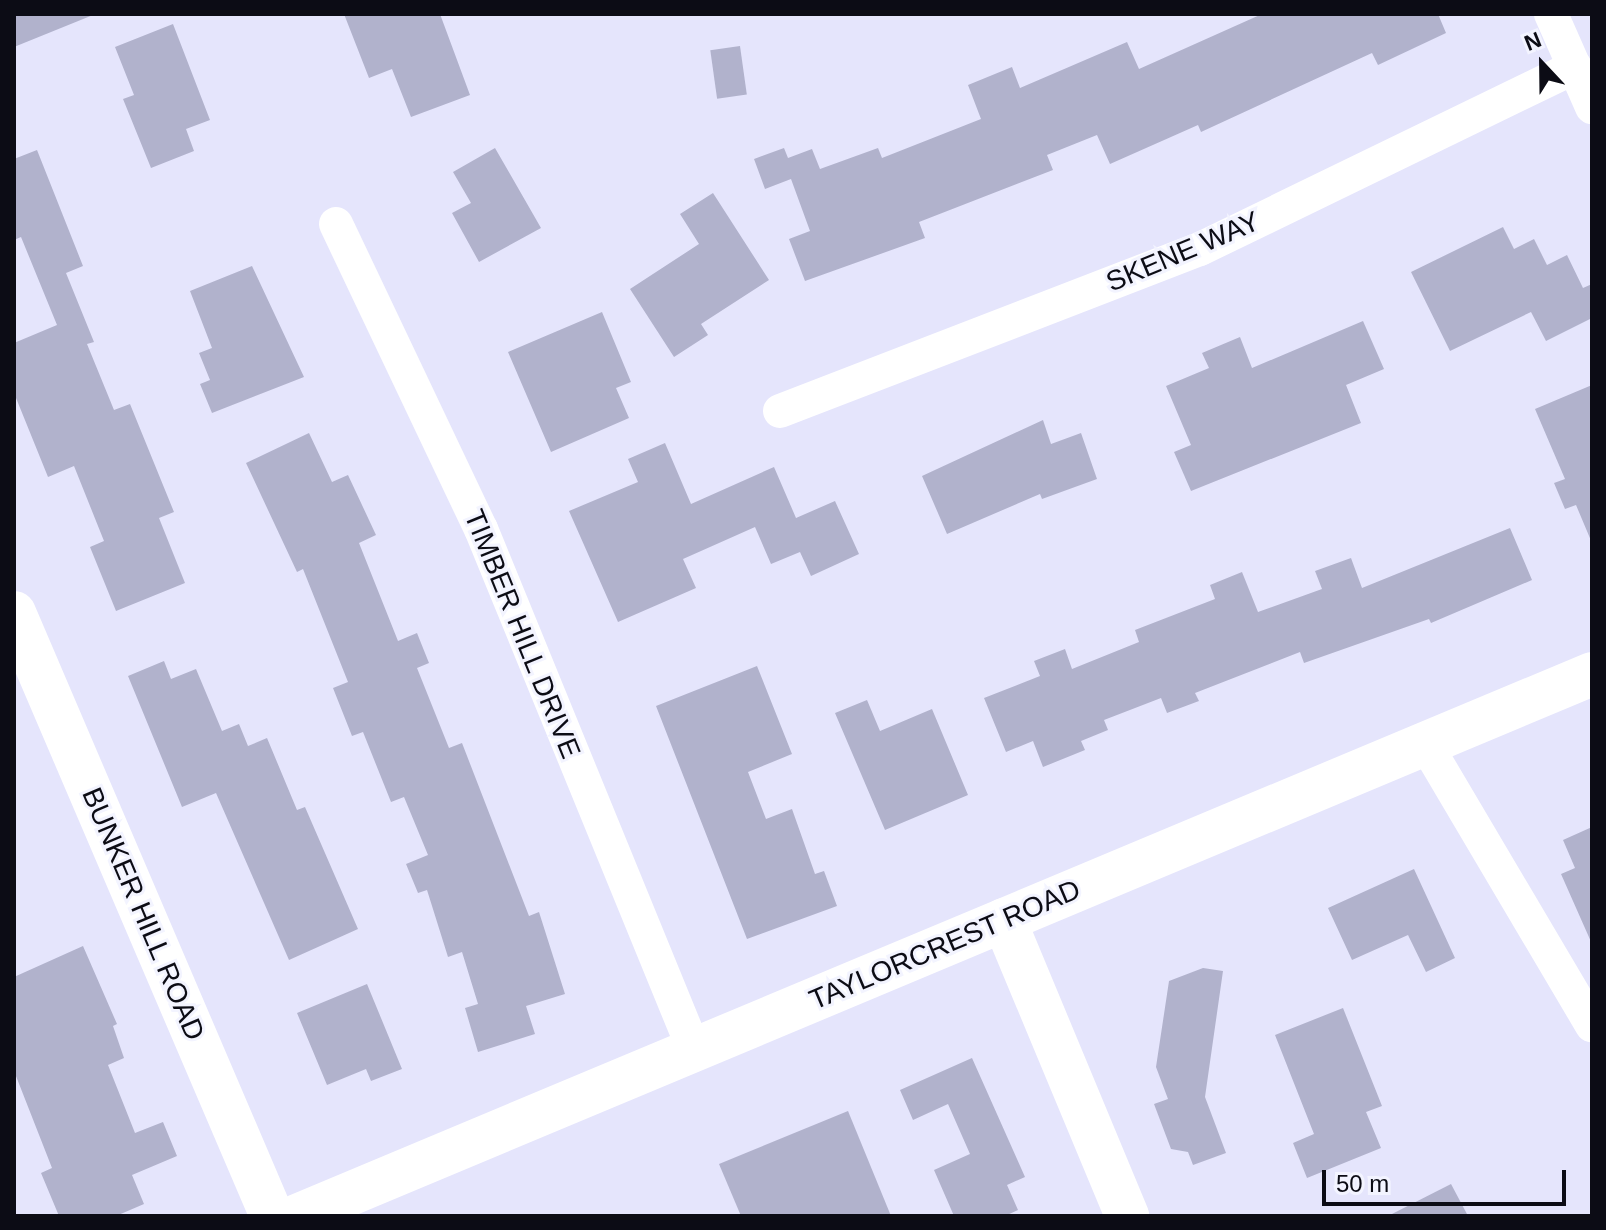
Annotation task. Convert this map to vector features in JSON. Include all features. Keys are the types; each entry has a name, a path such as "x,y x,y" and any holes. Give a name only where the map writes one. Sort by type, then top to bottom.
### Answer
{"street":[{"path":"1551,14 1592,107"},
{"name":"SKENE WAY","path":"780,411 1200,249 1575,67"},
{"name":"TIMBER HILL DRIVE","path":"336,224 481,529 694,1050"},
{"name":"BUNKER HILL ROAD","path":"14,613 272,1216"},
{"name":"TAYLORCREST ROAD","path":"297,1216 1592,674"},
{"path":"1425,743 1592,1025"},
{"path":"1004,920 1127,1216"}],"building":[{"path":"14,14 93,14 93,15 14,47"},
{"path":"344,14 440,14 470,95 411,117 392,69 369,78"},
{"path":"1262,14 1438,14 1446,33 1378,65 1372,53 1201,132 1198,125 1110,164 1097,135 1047,155 1053,170 919,222 925,238 805,281 789,239 810,231 791,179 765,189 754,159 784,148 788,158 812,149 820,169 878,148 882,158 981,119 968,85 1012,67 1020,88 1127,42 1139,69"},
{"path":"173,24 210,120 186,129 194,151 151,168 123,99 134,95 115,47"},
{"path":"740,46 747,95 717,99 710,50"},
{"path":"495,148 541,228 479,262 452,213 471,203 453,172"},
{"path":"37,150 83,266 66,273 94,342 87,344 114,410 130,404 174,512 159,518 185,583 116,611 90,547 104,541 74,466 48,477 14,393 14,343 57,325 21,237 14,240 14,159"},
{"path":"713,193 769,280 701,324 708,335 674,357 630,289 699,244 680,214"},
{"path":"1503,227 1514,249 1534,239 1547,265 1567,255 1583,288 1592,284 1592,318 1546,341 1531,312 1450,351 1411,272"},
{"path":"252,266 304,377 212,413 200,384 210,380 199,353 212,348 190,291"},
{"path":"602,312 631,382 616,388 629,418 551,452 508,352"},
{"path":"1363,321 1384,369 1346,385 1361,423 1191,491 1174,452 1191,445 1166,386 1209,368 1202,353 1240,337 1252,368"},
{"path":"1592,385 1592,543 1576,505 1565,509 1554,483 1565,479 1535,409"},
{"path":"1043,420 1051,444 1081,433 1097,479 1042,499 1040,494 947,534 922,476"},
{"path":"309,433 332,482 348,475 376,535 359,543 398,641 417,633 429,663 417,668 449,748 462,743 529,916 539,912 565,994 526,1006 535,1034 478,1052 465,1008 478,1004 462,952 448,957 427,890 418,893 406,864 428,855 404,797 391,802 363,732 352,736 333,688 348,682 303,569 297,572 246,463"},
{"path":"665,443 691,504 774,467 796,518 835,501 859,554 811,576 800,552 771,564 755,527 683,559 696,588 618,622 569,511 638,482 628,459"},
{"path":"1510,528 1532,580 1431,623 1429,619 1304,663 1300,652 1195,693 1199,701 1167,713 1161,698 1104,720 1108,730 1081,741 1085,750 1043,767 1033,741 1006,752 984,698 1040,676 1034,661 1065,649 1072,669 1139,642 1135,630 1215,599 1210,585 1242,572 1258,612 1322,589 1315,571 1351,558 1362,588"},
{"path":"164,661 171,679 196,669 222,731 239,724 248,746 267,738 297,810 305,807 358,929 289,960 216,793 182,807 128,676"},
{"path":"757,666 792,754 748,772 766,819 792,809 815,874 824,871 837,906 747,939 656,706"},
{"path":"867,700 880,731 932,709 968,795 885,830 835,713"},
{"path":"1592,827 1592,944 1561,874 1575,868 1563,840"},
{"path":"1414,869 1455,958 1426,972 1408,935 1352,960 1328,908"},
{"path":"83,946 117,1024 113,1026 124,1058 108,1065 135,1133 163,1122 177,1156 132,1175 144,1204 116,1216 59,1216 41,1173 52,1168 14,1071 14,977"},
{"path":"1203,968 1223,971 1205,1097 1226,1153 1193,1165 1188,1152 1171,1149 1154,1104 1168,1099 1156,1067 1169,981"},
{"path":"367,984 402,1069 371,1081 366,1069 327,1085 297,1013"},
{"path":"1343,1008 1382,1106 1366,1112 1381,1148 1307,1178 1293,1143 1314,1134 1275,1035"},
{"path":"972,1058 1025,1177 1007,1185 1018,1210 1005,1216 954,1216 934,1170 970,1154 948,1104 913,1120 900,1090"},
{"path":"848,1111 891,1216 741,1216 719,1164"},
{"path":"1451,1184 1468,1216 1388,1216"}]}
